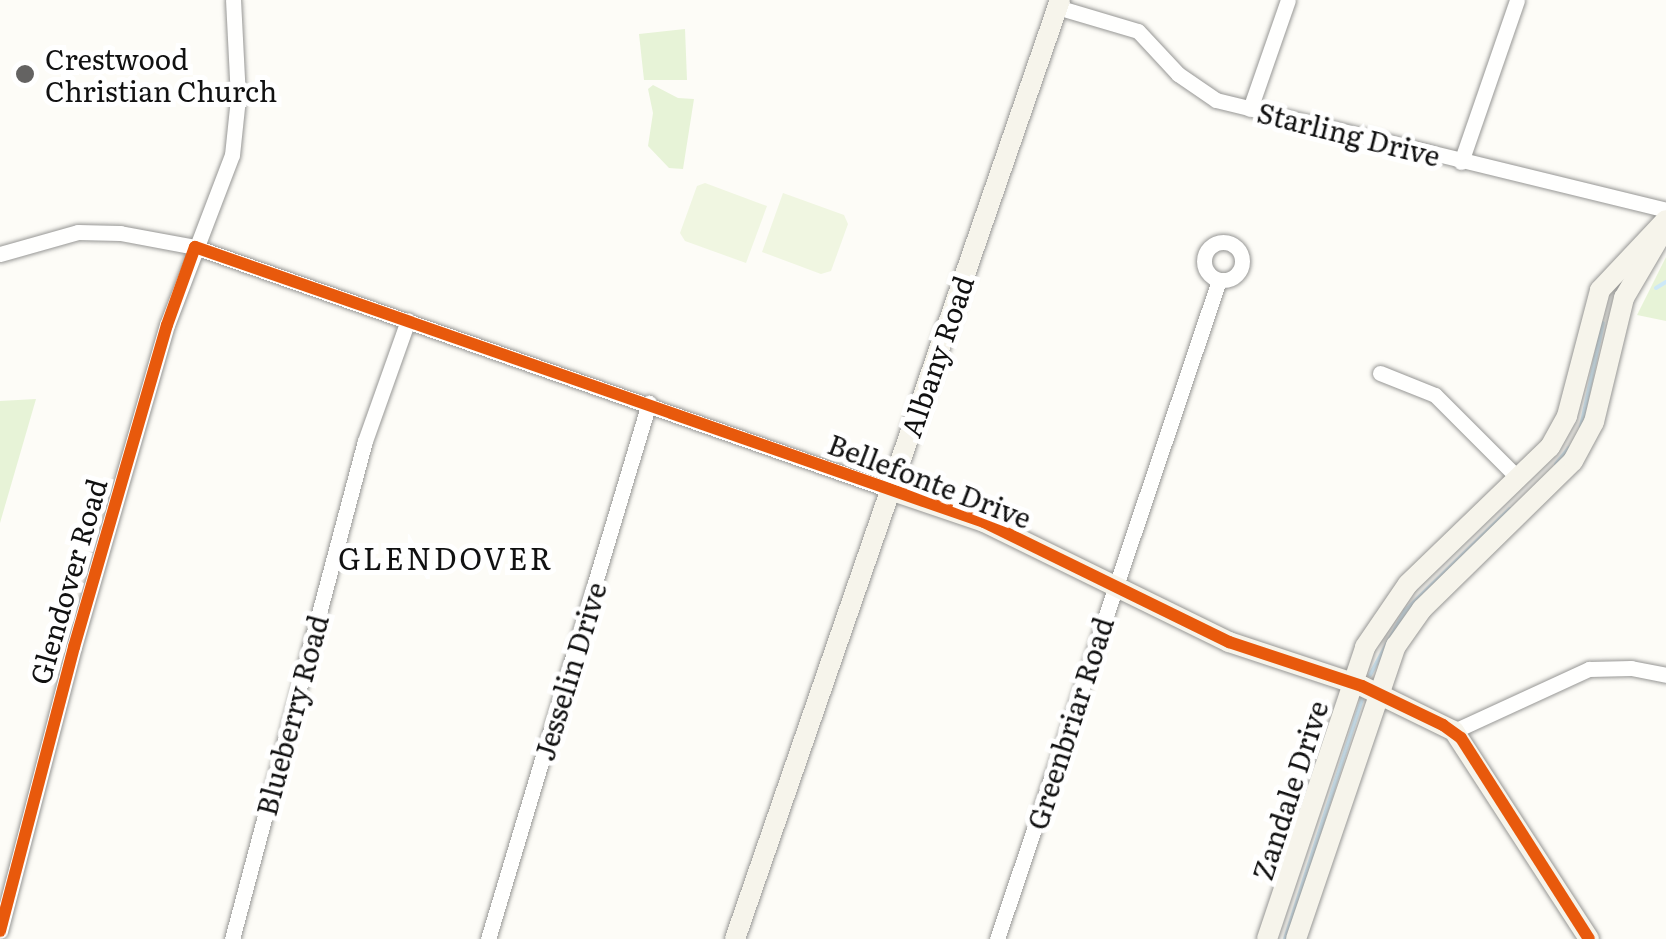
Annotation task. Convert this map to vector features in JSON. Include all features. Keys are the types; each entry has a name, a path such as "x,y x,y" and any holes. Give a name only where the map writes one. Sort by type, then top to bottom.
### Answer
{"street":[{"name":"Glendover Road","path":"0,932 84,610 167,324 228,171 236,136 233,0"},
{"path":"1250,109 1288,0"},
{"path":"1461,162 1517,0"},
{"name":"Starling Drive","path":"1058,3 1138,31 1202,92 1250,109 1666,210"},
{"name":"Albany Road","path":"735,939 1058,3"},
{"name":"Zandale Drive","path":"1267,939 1365,646 1396,597 1518,478 1562,428 1600,290 1666,223"},
{"name":"Zandale Drive","path":"1296,939 1376,694 1396,646 1422,609 1546,491 1586,439 1594,422 1624,298 1666,223"},
{"name":"Bellefonte Drive","path":"0,254 78,232 120,233 195,247 984,522 1229,642 1351,682 1454,731"},
{"name":"Greenbriar Road","path":"996,939 1219,280"},
{"name":"Blueberry Road","path":"232,939 366,441 408,320"},
{"path":"1380,373 1435,395 1518,478"},
{"name":"Jesselin Drive","path":"488,939 649,403"},
{"path":"1589,939 1454,731 1589,669 1631,668 1666,675"}],"green space":[{"path":"685,29 687,80 644,80 639,34"},
{"path":"653,85 678,98 694,99 683,169 669,168 648,146 653,113 648,89"},
{"path":"705,183 767,206 746,263 685,241 680,233 697,186"},
{"path":"783,193 844,215 848,224 831,271 821,274 762,252"},
{"path":"1666,257 1666,321 1637,315"},
{"path":"36,399 0,523 0,401"}],"waterway":[{"path":"1656,288 1666,282"},
{"path":"1581,427 1603,323"},
{"path":"1556,464 1569,448"},
{"path":"1370,675 1405,611 1510,509"},
{"path":"1285,939 1362,699"}],"cycle path":[{"path":"0,931 74,647 167,325 195,247 984,522 1229,642 1362,686 1443,725 1461,738 1589,939"}],"place":[{"name":"Crestwood Christian Church","path":"25,74"}],"district":[{"name":"GLENDOVER","path":"446,557"}]}
